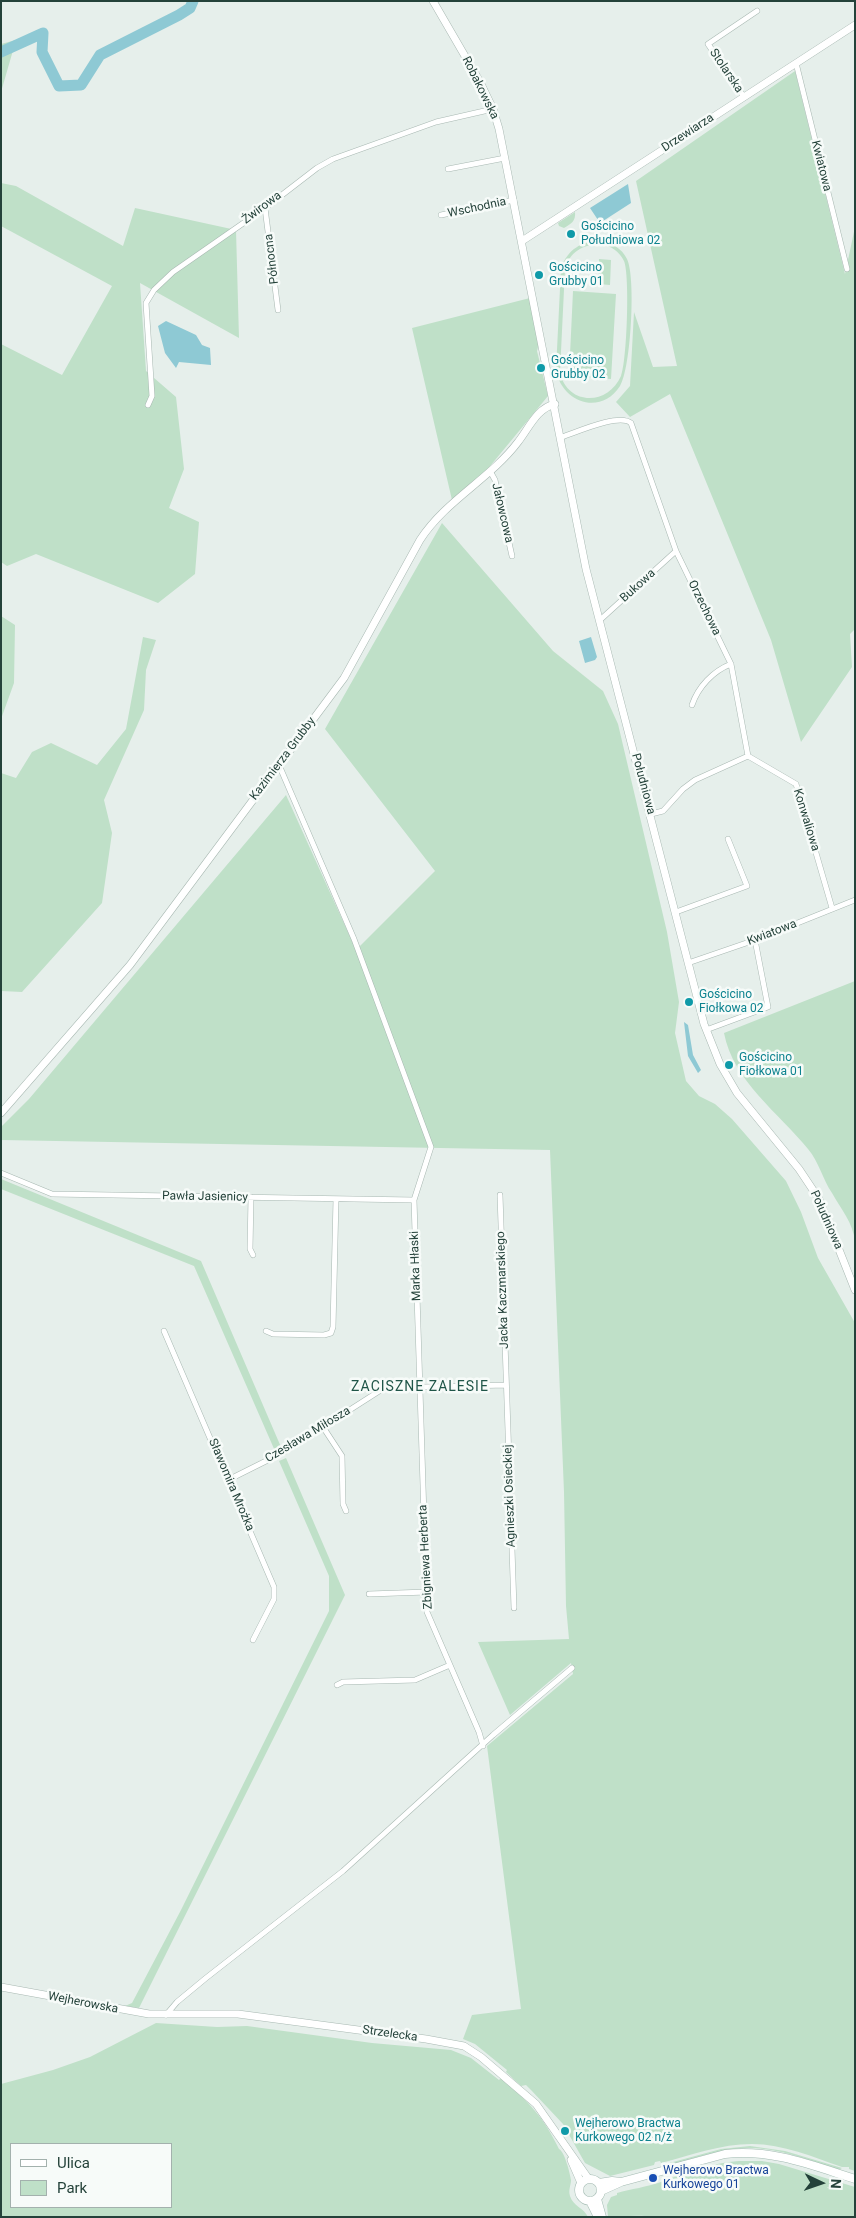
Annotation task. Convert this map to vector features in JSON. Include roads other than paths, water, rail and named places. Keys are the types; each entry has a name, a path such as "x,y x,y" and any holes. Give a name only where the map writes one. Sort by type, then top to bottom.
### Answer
{"main road":[{"path":"600,2217 597,2194 592,2178 584,2180 578,2191 582,2198 597,2194 621,2182 725,2154 752,2152 784,2157 855,2179"}],"street":[{"name":"Robakowska","path":"433,1 480,82 493,109 522,241"},
{"name":"Stolarska","path":"744,97 708,44 757,11"},
{"name":"Drzewiarza","path":"522,241 855,25"},
{"name":"Kwiatowa","path":"796,63 847,269"},
{"name":"Żwirowa","path":"148,405 152,396 146,303 154,290 173,272 265,208 282,193 333,159 436,122 493,109"},
{"path":"448,169 505,158"},
{"name":"Wschodnia","path":"441,215 514,200"},
{"name":"Północna","path":"265,208 278,310"},
{"name":"Południowa","path":"522,241 562,437 586,569 706,1030 720,1064 737,1093 799,1169 818,1199 855,1290"},
{"name":"Kazimierza Grubby","path":"1,1113 130,965 344,678 427,529 440,514 490,471 516,444 544,407 555,404"},
{"name":"Orzechowa","path":"562,437 614,420 626,419 631,423 676,551 731,664 748,756"},
{"name":"Jałowcowa","path":"490,471 495,480 512,556"},
{"name":"Bukowa","path":"600,620 676,551"},
{"path":"692,704 696,692 701,685 724,667 731,664"},
{"path":"651,814 663,811 683,789 695,780 748,756"},
{"name":"Konwaliowa","path":"748,756 796,784 832,908"},
{"name":"Marka Hłaski","path":"279,765 358,948 431,1147 414,1200 420,1387"},
{"path":"676,912 747,886 728,839"},
{"name":"Kwiatowa","path":"688,963 755,940 855,900"},
{"path":"706,1030 768,1007 755,940"},
{"name":"Pawła Jasienicy","path":"1,1173 52,1194 414,1200"},
{"name":"Jacka Kaczmarskiego","path":"500,1195 506,1385"},
{"path":"252,1197 250,1249 253,1255"},
{"path":"266,1331 273,1334 324,1335 331,1333 333,1327 336,1199"},
{"name":"Sławomira Mrożka","path":"164,1331 274,1586 274,1600 254,1640"},
{"name":"Czesława Miłosza","path":"228,1480 284,1452 384,1388 506,1385"},
{"name":"Agnieszki Osieckiej","path":"506,1385 514,1608"},
{"name":"Zbigniewa Herberta","path":"420,1387 428,1612 479,1732 483,1746"},
{"path":"323,1427 342,1456 343,1504 346,1511"},
{"path":"369,1594 427,1592"},
{"path":"337,1685 343,1682 415,1680 450,1665"},
{"path":"166,2015 177,2002 206,1978 343,1871 572,1668"},
{"name":"Wejherowska","path":"1,1987 130,2012 166,2015"},
{"name":"Strzelecka","path":"166,2015 245,2015 464,2046 481,2057 536,2104 549,2120 584,2180"}],"water":[{"path":"628,184 631,203 600,223 590,208"},
{"path":"166,321 196,335 202,345 210,348 211,365 179,362 176,368 165,353 158,326"},
{"path":"591,637 597,657 595,660 585,663 579,641"},
{"path":"684,1022 688,1025 693,1055 701,1070 698,1073 688,1056"}],"waterway":[{"path":"1,52 43,33 42,52 59,86 81,85 100,55 179,15 190,8 193,1"}],"place":[{"name":"Gościcino Południowa 02","path":"571,234"},
{"name":"Gościcino Grubby 01","path":"539,275"},
{"name":"Gościcino Grubby 02","path":"541,368"},
{"name":"Gościcino Fiołkowa 02","path":"689,1002"},
{"name":"Gościcino Fiołkowa 01","path":"729,1065"},
{"name":"Wejherowo Bractwa Kurkowego 02 n/ż","path":"565,2131"},
{"name":"Wejherowo Bractwa Kurkowego 01","path":"653,2178"}],"district":[{"name":"ZACISZNE ZALESIE","path":"420,1387"}]}
